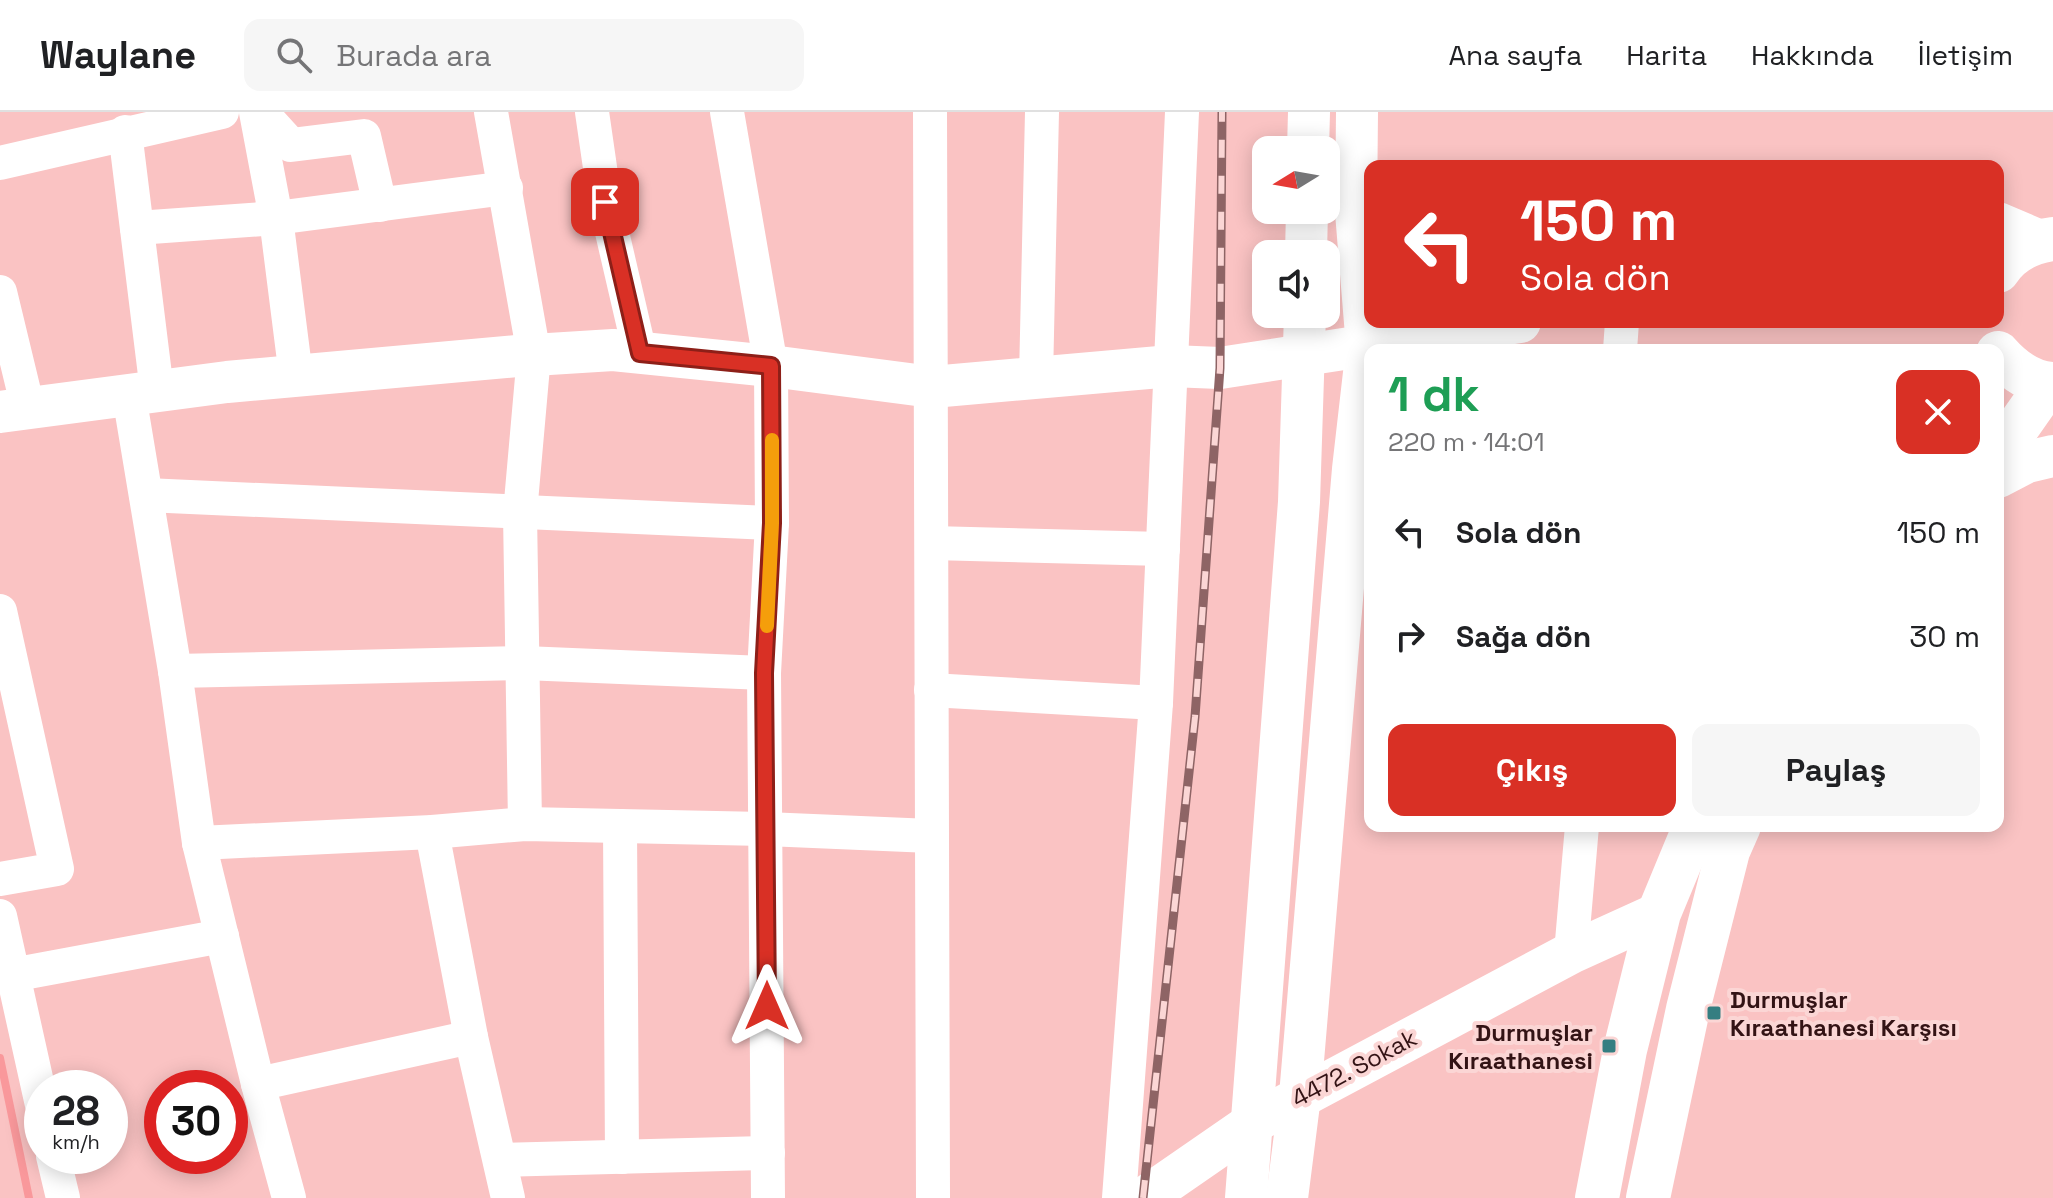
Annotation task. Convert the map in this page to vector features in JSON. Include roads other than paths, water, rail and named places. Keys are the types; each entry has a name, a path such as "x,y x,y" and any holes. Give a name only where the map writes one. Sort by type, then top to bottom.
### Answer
{"main road":[{"path":"2004,265 2018,250 2049,230"},
{"path":"2004,356 2020,374 2050,384 2004,447"},
{"path":"1597,1198 1625,1050 1659,913 1693,832"},
{"path":"1648,1198 1691,995 1728,851 1736,832"}],"street":[{"path":"0,163 222,112"},
{"path":"258,112 291,145 364,136 380,205"},
{"path":"258,112 276,218 296,376"},
{"path":"491,112 534,355 520,513 525,824"},
{"path":"592,112 605,202 640,353"},
{"path":"727,112 771,366 772,523 764,673 768,1198"},
{"path":"930,112 933,1198"},
{"path":"1036,378 1042,112"},
{"path":"1119,1198 1156,703 1182,112"},
{"path":"1308,136 1309,112"},
{"path":"1357,112 1363,217"},
{"path":"125,132 137,228 146,495 199,843 289,1198"},
{"path":"137,228 276,218 506,188"},
{"path":"2004,224 2049,230"},
{"path":"0,292 14,410 296,376 613,350 932,387 1171,366 1220,349 1304,335 1372,331 1489,333"},
{"path":"1246,1198 1298,518 1304,335"},
{"path":"1287,1198 1300,1096 1364,434"},
{"path":"2004,474 2027,462 2053,456"},
{"path":"146,495 772,523"},
{"path":"932,543 1163,549"},
{"path":"0,611 57,869 0,879"},
{"path":"175,671 524,663 764,673"},
{"path":"931,690 1156,703"},
{"path":"199,843 432,832 525,824 931,836"},
{"path":"620,826 622,1157"},
{"path":"432,832 471,1037 508,1198"},
{"path":"1571,953 1581,832"},
{"name":"4472. Sokak","path":"1144,1198 1254,1122 1300,1096 1571,953 1659,913"},
{"path":"0,916 34,1070"},
{"path":"12,975 222,936"},
{"path":"258,1084 471,1037"},
{"path":"500,1160 768,1153"},
{"path":"1656,1156 1666,1198"},
{"path":"57,1174 63,1198"}],"waterway":[{"path":"0,1058 29,1198"}],"railway":[{"path":"1143,1198 1195,717 1220,368 1222,112"}],"place":[{"name":"Durmuşlar Kıraathanesi Karşısı","path":"1714,1013"},
{"name":"Durmuşlar Kıraathanesi","path":"1609,1046"}]}
